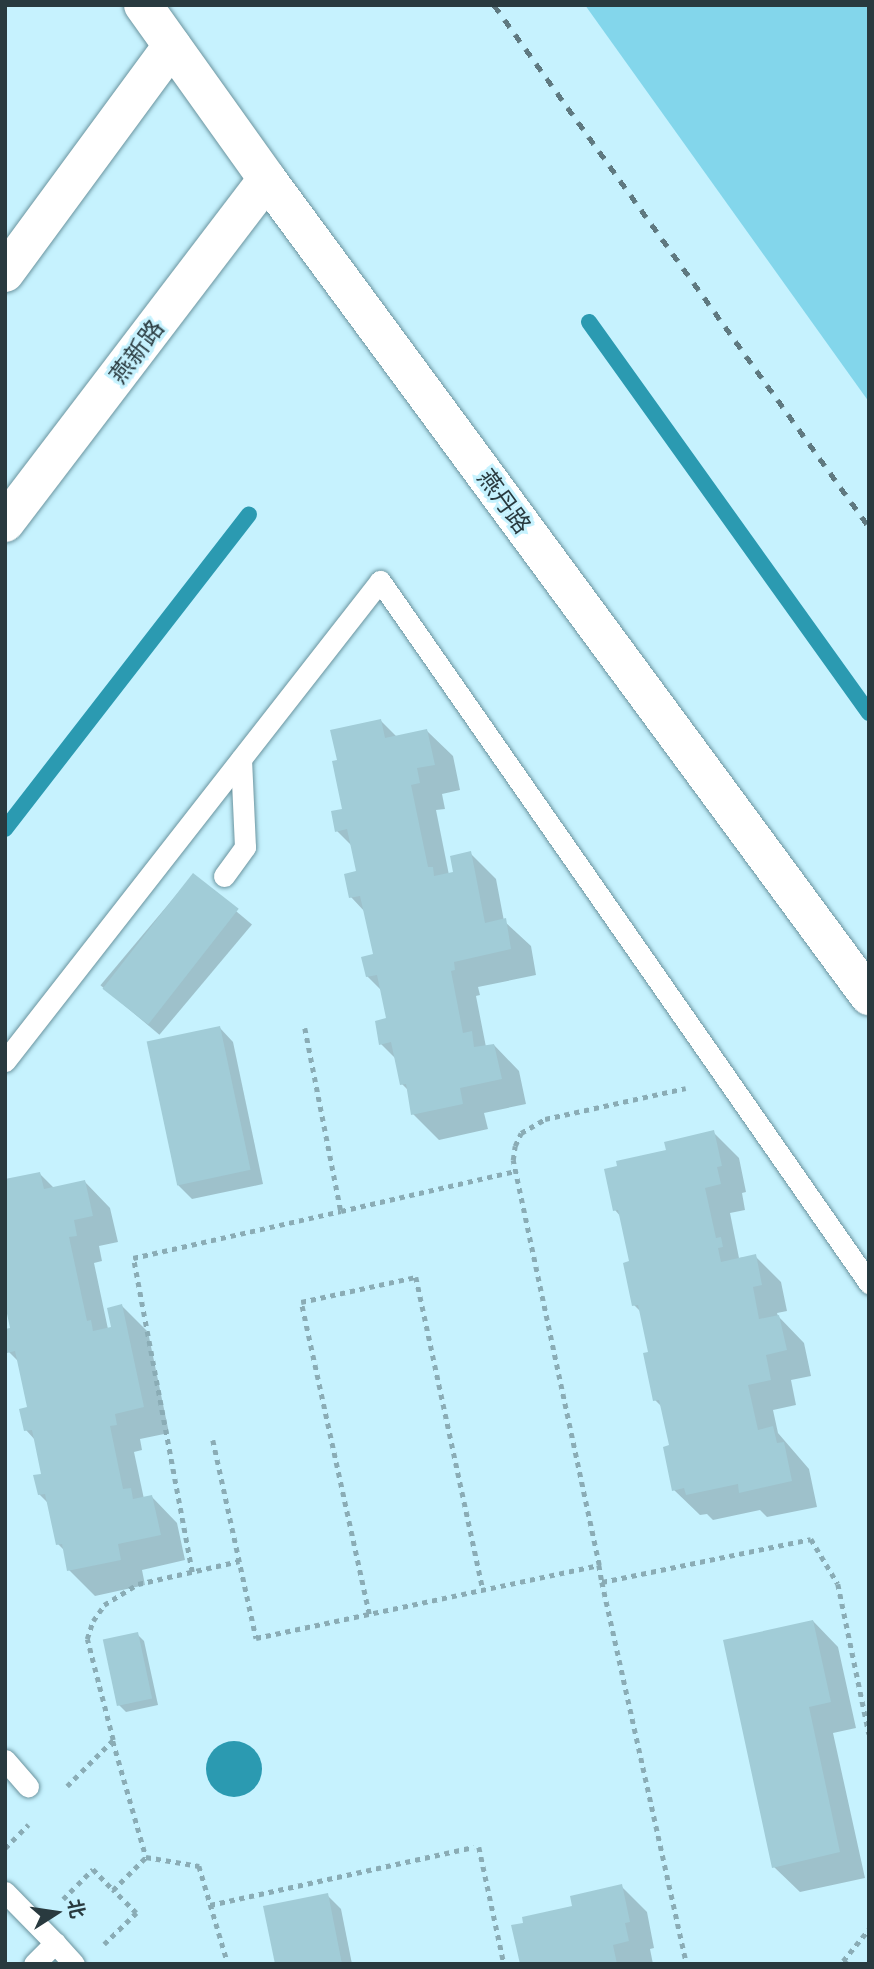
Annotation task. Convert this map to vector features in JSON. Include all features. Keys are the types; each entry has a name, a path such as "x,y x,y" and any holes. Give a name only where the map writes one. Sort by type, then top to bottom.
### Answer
{"street":[{"name":"燕丹路","path":"143,5 267,179 869,996"},
{"path":"5,273 172,46"},
{"name":"燕新路","path":"5,523 267,179"}],"lane":[{"path":"5,1061 380,582 869,1283"},
{"path":"224,876 245,847 241,759"},
{"path":"5,1760 28,1786"},
{"path":"5,1892 74,1964"},
{"path":"34,1964 55,1944"}],"path":[{"path":"305,1028 341,1211"},
{"path":"687,1964 515,1171 515,1146 522,1133 532,1124 726,1079"},
{"path":"192,1572 133,1258 515,1171"},
{"path":"369,1614 301,1302 416,1277 483,1590"},
{"path":"212,1440 256,1638 599,1565"},
{"path":"602,1581 811,1539 838,1584 869,1734"},
{"path":"146,1857 87,1639 93,1621 104,1605 120,1592 138,1584 239,1561"},
{"path":"64,1789 113,1740"},
{"path":"5,1848 35,1819"},
{"path":"211,1905 477,1847 504,1964"},
{"path":"113,1891 146,1857"},
{"path":"146,1857 200,1866 228,1964"},
{"path":"37,1925 93,1869 136,1913 101,1947"},
{"path":"847,1964 844,1961 869,1929"}],"shaded area":[{"path":"585,5 869,5 869,402"},
{"path":"228,1741 240,1741 254,1749 262,1763 260,1780 254,1789 240,1797 228,1797 211,1785 206,1775 206,1763 218,1746"}],"building":[{"path":"381,719 385,738 427,729 435,765 417,768 420,783 411,785 428,867 433,867 434,876 453,872 450,856 471,851 485,923 506,918 511,949 454,962 455,970 451,971 463,1033 472,1031 474,1047 494,1044 502,1079 460,1088 463,1104 411,1115 406,1084 400,1085 391,1042 379,1045 375,1021 386,1018 377,975 366,977 361,957 373,954 360,896 349,898 344,874 356,871 347,829 335,832 331,811 342,809 332,761 337,760 330,730"},
{"path":"193,873 239,909 148,1025 102,989"},
{"path":"220,1026 251,1170 177,1185 147,1042"},
{"path":"714,1130 722,1166 717,1167 721,1184 705,1188 716,1238 721,1237 723,1247 718,1248 721,1262 756,1254 762,1285 753,1287 759,1319 779,1315 787,1350 766,1355 771,1380 748,1385 758,1430 773,1426 777,1443 784,1442 792,1481 739,1493 738,1484 686,1495 684,1488 672,1491 663,1447 669,1445 659,1400 653,1401 643,1353 648,1352 638,1305 632,1306 623,1263 629,1261 618,1210 613,1211 604,1169 617,1166 616,1161 666,1150 664,1142"},
{"path":"40,1172 44,1189 85,1180 93,1216 74,1220 77,1236 69,1237 87,1321 91,1320 93,1331 111,1327 107,1308 122,1304 144,1407 115,1414 117,1425 110,1426 123,1489 131,1488 133,1499 152,1495 161,1535 118,1544 121,1560 67,1571 62,1544 56,1545 45,1494 38,1495 33,1475 41,1474 32,1430 24,1431 19,1409 27,1407 15,1351 7,1353 5,1343 5,1329 10,1328 5,1304 5,1179"},
{"path":"813,1620 831,1702 809,1707 840,1852 772,1868 723,1640"},
{"path":"138,1632 152,1699 117,1706 103,1639"},
{"path":"622,1884 630,1922 625,1923 629,1941 613,1945 617,1964 520,1964 511,1925 523,1923 522,1917 572,1906 570,1896"},
{"path":"328,1893 342,1964 275,1964 263,1906"}],"waterway":[{"path":"589,322 869,713"},
{"path":"5,829 249,515"}],"railway":[{"path":"494,5 869,527"}]}
